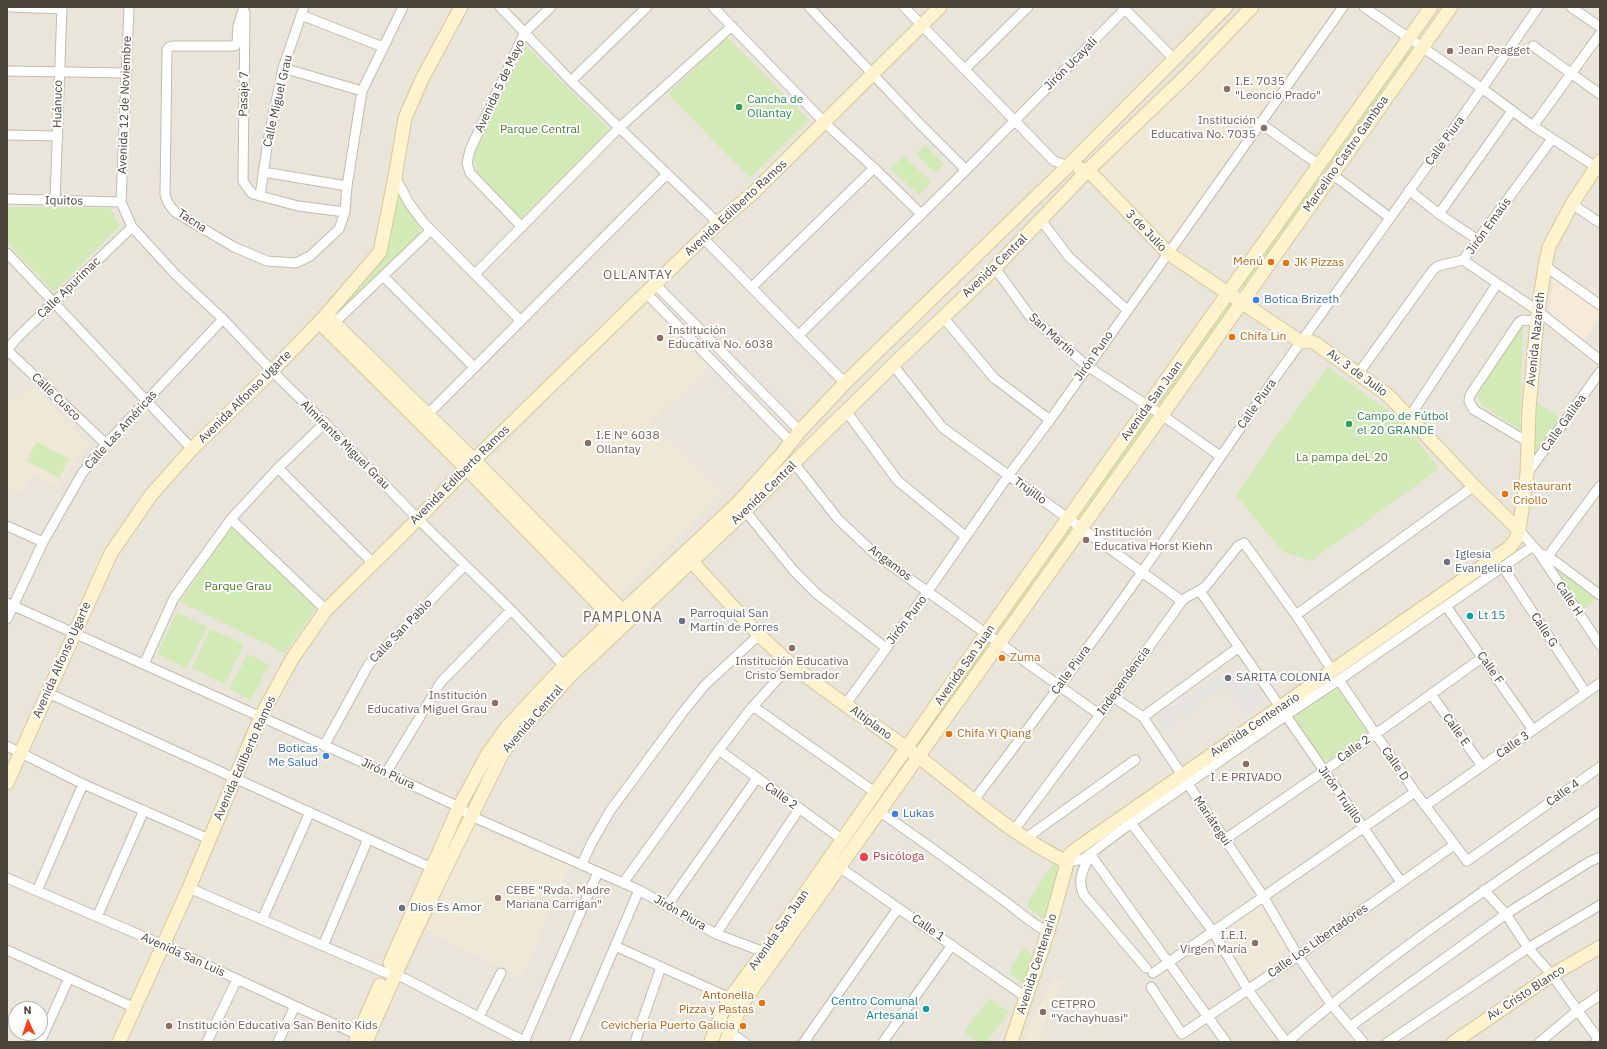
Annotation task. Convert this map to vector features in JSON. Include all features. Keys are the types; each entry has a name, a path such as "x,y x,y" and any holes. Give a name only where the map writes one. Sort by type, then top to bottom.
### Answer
{"main road":[{"name":"Avenida Alfonso Ugarte","path":"7,784 110,553 151,495 192,449 272,371 327,323 380,252 405,118 422,78 461,7"},
{"name":"Avenida Edilberto Ramos","path":"119,1042 189,888 261,716 292,659 326,610 418,519 470,464 718,223 753,193 921,24 940,7"},
{"name":"Avenida Central","path":"390,974 432,868 459,807 487,756 507,727 568,670 692,562 741,507 800,431 845,383 1068,166 1226,7"},
{"name":"Avenida Central","path":"360,1040 390,974 502,754 568,670 619,615 741,507 794,463 995,268 1088,170 1189,73 1252,7"},
{"name":"Marcelino Castro Gamboa","path":"1229,294 1431,7"},
{"name":"Marcelino Castro Gamboa","path":"1241,302 1451,7"},
{"name":"Avenida Nazareth","path":"1519,530 1527,474 1537,316 1549,247 1572,204 1598,164"},
{"path":"1068,166 1088,170"},
{"name":"3 de Julio","path":"1088,170 1168,253 1229,294"},
{"name":"Av. 3 de Julio","path":"1229,294 1301,342 1310,340 1315,343 1388,395 1410,416 1474,486 1519,530"},
{"name":"Avenida San Juan","path":"711,1042 730,998 829,860 1068,518 1229,294"},
{"name":"Avenida San Juan","path":"728,1037 741,1005 1162,416 1241,302"},
{"path":"327,323 424,418 619,615"},
{"name":"Avenida Centenario","path":"1011,1042 1048,932 1067,862 1069,856 1075,849 1185,780 1282,711 1336,676 1510,548 1516,539 1519,530"},
{"name":"Altiplano","path":"692,562 760,634 791,664 918,757 1014,830 1067,862"},
{"name":"Av. Cristo Blanco","path":"1454,1042 1552,974 1600,947"}],"street":[{"path":"10,7 62,8"},
{"name":"Avenida 12 de Noviembre","path":"121,202 129,7"},
{"name":"Tacna","path":"245,7 238,24 237,43 235,46 169,47 167,50 165,195 168,203 176,212 234,247 267,261 296,263 310,256 339,229 345,212 347,186 362,90 403,7"},
{"name":"Pasaje 7","path":"245,7 243,181 253,194 260,196"},
{"path":"500,7 571,81 718,223"},
{"name":"Avenida 5 de Mayo","path":"522,227 470,173 468,163 470,150 525,32 551,7"},
{"path":"571,81 647,7"},
{"path":"713,7 824,123 874,168 921,214"},
{"path":"808,7 966,170"},
{"path":"904,7 1054,161 1068,166"},
{"path":"965,69 1028,7"},
{"name":"Jirón Puno","path":"845,704 928,591 1008,476 1050,420 1342,7"},
{"path":"1364,7 1483,88 1512,111 1552,139 1598,164"},
{"name":"Calle Piura","path":"974,800 1059,687 1142,572 1220,456 1389,217 1483,88 1538,7"},
{"path":"1571,7 1600,27"},
{"name":"Huánuco","path":"55,201 62,8"},
{"path":"1125,8 1174,58"},
{"name":"Jirón Ucayali","path":"798,336 966,170 1125,8"},
{"path":"302,11 383,47"},
{"name":"Calle Miguel Grau","path":"260,196 268,140 283,68 302,11"},
{"path":"475,274 619,128 732,26"},
{"path":"1533,126 1600,34"},
{"path":"1533,46 1600,94"},
{"path":"283,68 362,90"},
{"path":"7,71 126,73"},
{"path":"1439,214 1512,111"},
{"path":"1260,123 1319,165"},
{"path":"7,135 58,136"},
{"name":"Jirón Emaús","path":"1358,374 1433,270 1438,266 1464,260 1552,139"},
{"path":"752,287 874,168"},
{"path":"264,172 347,186"},
{"path":"424,418 667,174"},
{"path":"1332,174 1389,217"},
{"path":"395,177 409,203 431,230 521,320"},
{"path":"1409,190 1439,214 1478,240"},
{"path":"260,196 298,206 345,212"},
{"name":"Iquitos","path":"7,199 121,202"},
{"name":"Almirante Miguel Grau","path":"121,202 132,227 176,275 223,319 272,371 418,519 511,610 568,670"},
{"path":"1572,204 1600,223"},
{"path":"1041,220 1070,258 1127,310"},
{"name":"Calle Apurimac","path":"7,350 53,303 132,227"},
{"path":"327,323 383,276 431,230"},
{"path":"703,238 845,383"},
{"path":"7,253 192,449"},
{"path":"1464,260 1537,316 1600,360"},
{"path":"1545,266 1600,305"},
{"name":"San Martín","path":"995,268 1029,315 1087,366 1220,456"},
{"path":"383,276 474,367"},
{"path":"1410,416 1497,284"},
{"path":"650,289 800,431"},
{"path":"650,289 791,442"},
{"path":"1528,442 1474,410 1469,401 1470,395 1519,322 1537,316"},
{"path":"943,317 994,378 1050,420"},
{"name":"Calle Las Américas","path":"7,619 10,605 43,542 83,472 106,444 223,319"},
{"name":"Calle Cusco","path":"7,350 106,444"},
{"name":"Trujillo","path":"894,365 943,428 1182,601"},
{"name":"Calle Galilea","path":"1527,474 1600,372"},
{"path":"846,411 898,481 965,536"},
{"path":"144,664 174,598 231,519 278,468 325,424"},
{"name":"Angamos","path":"794,463 838,519 874,554 1100,715"},
{"path":"278,468 374,563"},
{"path":"1296,615 1474,486"},
{"name":"Avenida Centenario","path":"1336,676 1446,606 1502,567 1540,552 1600,486"},
{"path":"741,507 794,571 817,594 886,648"},
{"path":"231,519 326,610"},
{"path":"7,526 43,542"},
{"path":"1519,530 1540,552 1599,593"},
{"name":"Calle D","path":"1244,543 1296,615 1374,734 1454,845"},
{"name":"Independencia","path":"1014,830 1100,715 1182,601 1200,591 1212,580 1234,550 1244,543"},
{"name":"Calle H","path":"1540,552 1600,645"},
{"name":"Calle San Pablo","path":"324,746 369,664 464,564"},
{"name":"Calle G","path":"1502,567 1586,693"},
{"name":"Jirón Trujillo","path":"1200,591 1401,882"},
{"name":"Jirón Piura","path":"10,605 386,773 459,807 471,816 639,890 716,934 764,952"},
{"name":"Calle F","path":"1446,606 1533,730"},
{"path":"386,773 441,682 511,610"},
{"path":"582,864 591,844 610,811 683,712 705,685 760,634"},
{"path":"1143,717 1239,647"},
{"name":"Calle 2","path":"1224,840 1324,771 1483,657"},
{"path":"623,883 719,750 791,664"},
{"name":"Calle 3","path":"1425,806 1600,683"},
{"path":"48,693 432,868"},
{"name":"Calle E","path":"1431,694 1482,766"},
{"name":"Mariátegui","path":"1113,697 1143,717 1263,897 1298,956 1331,1004 1363,1042"},
{"path":"754,707 876,793"},
{"path":"7,746 83,784 209,839"},
{"name":"Calle 2","path":"719,750 843,840"},
{"path":"1026,838 1135,760"},
{"name":"Calle 4","path":"1454,845 1467,861 1600,767"},
{"path":"667,906 757,778"},
{"name":"Avenida Centenario","path":"1067,862 1084,859 1185,780"},
{"path":"37,891 83,784"},
{"path":"1090,854 1080,878 1080,884 1084,895 1150,970 1170,962 1415,792"},
{"path":"716,934 799,809"},
{"path":"97,917 144,810"},
{"path":"1131,823 1213,932 1248,990 1286,1042 1331,1004 1484,890 1600,810"},
{"path":"262,920 310,812"},
{"path":"880,812 1018,910 1037,926 1048,932"},
{"path":"323,946 368,839"},
{"name":"Calle Los Libertadores","path":"1151,987 1182,1034 1298,956 1454,845"},
{"path":"1090,854 1170,962 1226,1042"},
{"path":"1351,1026 1506,914 1589,862 1600,857"},
{"name":"Calle 1","path":"829,860 1027,998"},
{"path":"189,888 323,946 390,974 404,978 525,1042 598,872"},
{"name":"Avenida San Luis","path":"7,878 163,945 295,1006 360,1040"},
{"path":"574,1042 639,890"},
{"path":"1484,890 1506,914 1528,948 1552,974 1600,1040 1596,1042"},
{"path":"1388,1042 1528,948 1600,905"},
{"path":"804,1042 898,908"},
{"path":"884,1042 952,945"},
{"path":"616,946 730,998"},
{"path":"7,951 135,1008"},
{"path":"635,1042 661,967"},
{"path":"479,1017 501,973"},
{"path":"40,1042 69,978"},
{"path":"207,1042 237,979"},
{"path":"1540,1042 1578,1010 1600,995"},
{"path":"278,1042 295,1006"},
{"path":"718,1024 728,1037 744,1042"}],"shaded area":[{"path":"7,7 1600,7 1600,1042 7,1042"},
{"name":"I.E. 7035 \"Leoncio Prado\"","path":"1252,7 1343,7 1168,253 1088,170"},
{"path":"1557,277 1600,308 1600,317 1584,340 1549,316 1553,279"},
{"name":"I.E N° 6038 Ollantay","path":"645,302 708,368 650,423 721,493 619,596 487,465 487,462"},
{"path":"33,385 89,446 56,487 32,474 22,493 7,486 7,403 12,396 17,401"},
{"path":"1240,668 1263,700 1246,714 1224,685 1165,730 1156,718 1217,676 1221,682"},
{"name":"I .E PRIVADO","path":"1244,748 1260,773 1249,782 1233,755"},
{"name":"CEBE \"Rvda. Madre Mariana Carrigan\"","path":"471,825 570,866 522,977 426,930"},
{"name":"I.E.I. Virgen María","path":"1260,907 1291,952 1250,979 1220,934"},
{"name":"CETPRO \"Yachayhuasi\"","path":"1053,976 1064,982 1036,1042 1023,1042"}],"green space":[{"name":"Cancha de Ollantay","path":"727,37 809,120 750,178 668,94"},
{"path":"1412,44 1417,48 1244,288 1240,285"},
{"name":"Parque Central","path":"526,46 610,130 521,218 478,173 474,157 475,151"},
{"path":"925,145 944,164 935,173 916,154"},
{"path":"904,156 931,182 919,195 891,168"},
{"path":"398,192 420,227 422,234 337,316 334,312 378,261"},
{"path":"7,207 110,208 120,226 54,292 7,242"},
{"path":"1230,302 1236,305 1162,406 1156,402 1226,304"},
{"path":"1523,322 1520,430 1482,405 1479,400 1478,391"},
{"name":"La pampa deL 20","path":"1328,367 1403,422 1439,469 1311,561 1282,551 1236,495 1276,437"},
{"path":"1537,403 1560,417 1531,459"},
{"path":"1150,415 1154,418 1080,520 1075,516 1147,416"},
{"path":"37,442 69,459 59,478 27,461"},
{"path":"1067,525 1075,526 998,636 994,632"},
{"name":"Parque Grau","path":"231,527 316,608 285,653 180,602"},
{"path":"1552,562 1595,599 1581,611 1551,564"},
{"path":"177,612 207,627 187,668 157,654"},
{"path":"210,629 244,644 225,684 192,668"},
{"path":"988,641 995,644 920,752 914,745"},
{"path":"248,654 269,665 251,700 229,689"},
{"path":"1337,687 1368,733 1325,762 1293,716"},
{"path":"1055,864 1060,869 1047,919 1043,919 1027,906 1027,904 1052,865"},
{"path":"1023,949 1028,951 1031,956 1025,980 1022,982 1013,977 1010,973 1011,968"},
{"path":"989,998 1009,1012 987,1042 978,1042 964,1032"}],"place":[{"name":"Jean Peagget","path":"1450,51"},
{"name":"I.E. 7035 \"Leoncio Prado\"","path":"1227,89"},
{"name":"Cancha de Ollantay","path":"739,107"},
{"name":"Institución Educativa No. 7035","path":"1264,128"},
{"name":"Menú","path":"1271,262"},
{"name":"JK Pizzas","path":"1286,263"},
{"name":"Botica Brizeth","path":"1256,300"},
{"name":"Chifa Lin","path":"1232,337"},
{"name":"Institución Educativa No. 6038","path":"660,338"},
{"name":"Campo de Fútbol el 20 GRANDE","path":"1349,424"},
{"name":"I.E N° 6038 Ollantay","path":"588,443"},
{"name":"Restaurant Criollo","path":"1505,494"},
{"name":"Institución Educativa Horst Kiehn","path":"1086,540"},
{"name":"Iglesia Evangelica","path":"1447,562"},
{"name":"Lt 15","path":"1470,616"},
{"name":"Parroquial San Martín de Porres","path":"682,621"},
{"name":"Institución Educativa Cristo Sembrador","path":"792,648"},
{"name":"Zuma","path":"1002,658"},
{"name":"SARITA COLONIA","path":"1228,678"},
{"name":"Institución Educativa Miguel Grau","path":"495,703"},
{"name":"Chifa Yi Qiang","path":"949,734"},
{"name":"Boticas Me Salud","path":"326,756"},
{"name":"I .E PRIVADO","path":"1246,764"},
{"name":"Lukas","path":"895,814"},
{"name":"Psicóloga","path":"864,857"},
{"name":"CEBE \"Rvda. Madre Mariana Carrigan\"","path":"498,898"},
{"name":"Dios Es Amor","path":"402,908"},
{"name":"I.E.I. Virgen María","path":"1255,943"},
{"name":"Antonella Pizza y Pastas","path":"762,1003"},
{"name":"Centro Comunal Artesanal","path":"926,1009"},
{"name":"CETPRO \"Yachayhuasi\"","path":"1043,1012"},
{"name":"Institución Educativa San Benito Kids","path":"169,1026"},
{"name":"Cevicheria Puerto Galicia","path":"743,1026"}],"district":[{"name":"OLLANTAY","path":"638,275"},
{"name":"PAMPLONA","path":"623,618"}]}
